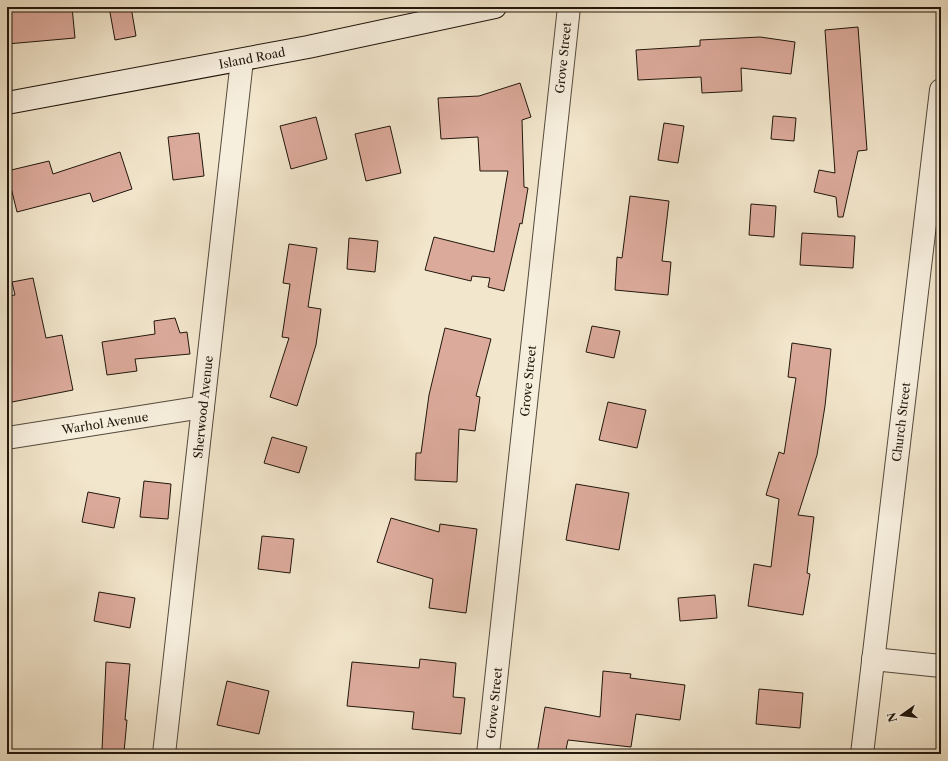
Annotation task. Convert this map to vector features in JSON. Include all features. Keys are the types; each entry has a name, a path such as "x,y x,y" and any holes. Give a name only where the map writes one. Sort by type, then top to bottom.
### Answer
{"street":[{"name":"Island Road","path":"7,103 242,60 495,7"},
{"name":"Grove Street","path":"488,754 568,7"},
{"name":"Sherwood Avenue","path":"164,754 242,60"},
{"name":"Church Street","path":"862,754 941,90"},
{"name":"Warhol Avenue","path":"7,438 203,407"},
{"path":"873,659 941,666"}],"building":[{"path":"7,7 72,7 75,38 7,44"},
{"path":"109,7 131,7 136,36 115,40"},
{"path":"858,27 867,150 858,151 843,217 838,217 836,197 814,192 819,170 835,173 825,30"},
{"path":"760,37 795,42 791,74 741,68 742,91 702,93 701,77 638,80 636,50 700,46 700,40"},
{"path":"520,83 531,117 522,120 524,187 528,188 522,224 520,223 504,291 488,287 490,278 472,276 471,281 425,270 434,237 494,252 508,171 480,171 478,137 441,139 438,98 479,96"},
{"path":"773,116 796,118 794,141 771,139"},
{"path":"316,117 327,159 291,169 280,126"},
{"path":"664,123 684,126 678,163 658,160"},
{"path":"390,126 401,173 366,181 355,134"},
{"path":"199,133 204,176 173,180 168,137"},
{"path":"120,152 132,189 93,202 90,193 17,212 7,171 49,161 53,174"},
{"path":"630,196 669,201 662,261 671,262 668,295 615,290 617,257 622,258"},
{"path":"751,204 776,206 774,237 749,235"},
{"path":"802,233 855,236 853,268 800,265"},
{"path":"349,238 378,241 375,272 347,269"},
{"path":"289,244 317,248 308,307 321,309 316,345 297,406 270,397 289,338 282,337 290,284 283,283"},
{"path":"33,278 46,338 62,335 73,390 7,403 7,296 15,295 12,282"},
{"path":"175,318 180,333 187,332 190,354 135,359 137,371 107,375 102,342 155,334 154,321"},
{"path":"592,326 620,331 614,358 586,352"},
{"path":"445,328 491,339 476,396 480,397 475,431 459,429 457,482 415,480 416,453 421,453 429,395"},
{"path":"792,343 831,349 825,406 817,455 798,515 814,517 807,573 810,574 803,615 748,606 754,564 771,567 779,499 766,495 779,452 784,454 796,378 788,377"},
{"path":"608,402 646,410 637,448 599,440"},
{"path":"272,437 307,447 299,473 264,463"},
{"path":"144,481 171,484 168,519 140,517"},
{"path":"576,484 629,493 619,550 566,540"},
{"path":"88,492 120,498 114,528 82,522"},
{"path":"391,518 439,532 440,524 477,529 466,613 429,608 433,579 377,562"},
{"path":"262,536 294,539 290,573 258,569"},
{"path":"99,592 135,598 130,628 94,621"},
{"path":"715,595 717,618 680,621 678,598"},
{"path":"420,659 456,663 453,697 465,698 461,734 412,729 414,712 347,706 352,662 419,668"},
{"path":"106,662 130,664 124,752 102,750"},
{"path":"603,671 631,674 630,678 685,685 680,720 636,714 631,747 568,740 565,754 537,754 545,707 600,717"},
{"path":"227,681 269,691 259,734 217,725"},
{"path":"759,689 803,693 800,728 756,724"}]}
